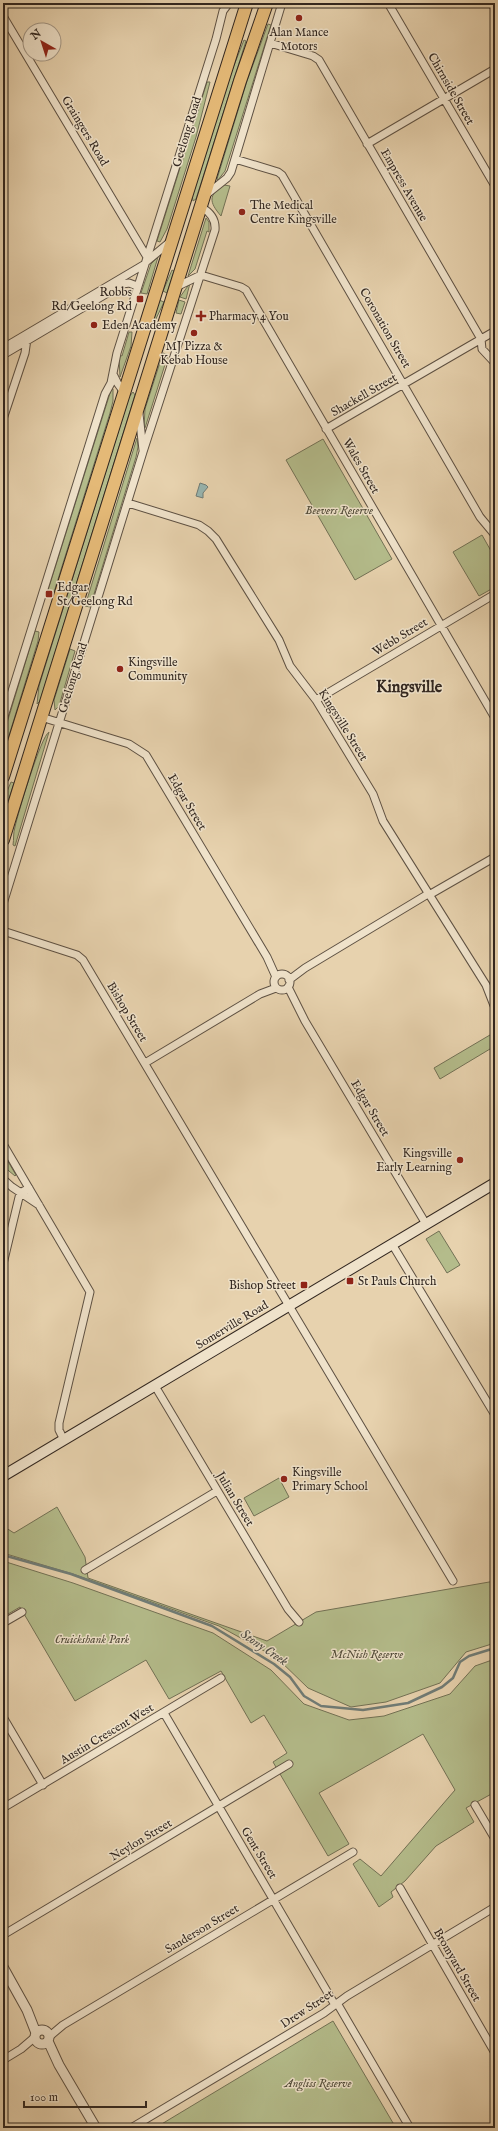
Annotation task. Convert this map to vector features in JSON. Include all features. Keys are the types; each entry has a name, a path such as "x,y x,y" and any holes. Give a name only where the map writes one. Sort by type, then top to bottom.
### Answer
{"highway":[{"name":"Geelong Road","path":"3,777 123,391 247,3"},
{"name":"Geelong Road","path":"3,840 40,717 267,3"},
{"path":"179,215 203,201"},
{"path":"123,391 147,380"},
{"path":"23,712 40,717"}],"main road":[{"name":"Somerville Road","path":"3,1476 392,1244 494,1186"}],"street":[{"name":"Geelong Road","path":"3,720 105,394 111,383 138,286 216,39 223,10 229,3"},
{"path":"203,201 228,177 235,159 282,3"},
{"name":"Chirnside Street","path":"388,3 495,186"},
{"path":"492,3 495,9"},
{"name":"Graingers Road","path":"3,16 146,261"},
{"name":"Empress Avenue","path":"270,43 318,59 481,339 482,349 495,363"},
{"path":"367,144 495,69"},
{"name":"Coronation Street","path":"235,159 278,172 282,175 480,517 495,535"},
{"name":"Geelong Road","path":"3,904 143,452 201,275 215,226 203,201"},
{"path":"26,338 146,261 171,242"},
{"path":"176,287 201,275"},
{"name":"Wales Street","path":"201,275 241,287 246,290 495,718"},
{"path":"3,348 26,338 124,284 129,283 138,286"},
{"name":"Shackell Street","path":"326,429 495,331"},
{"path":"3,419 25,353 26,338"},
{"path":"3,354 16,343"},
{"path":"16,343 20,366"},
{"path":"113,372 123,391"},
{"name":"Geelong Road","path":"139,406 143,452"},
{"name":"Kingsville Street","path":"128,503 194,524 210,533 279,640 290,666 316,700 373,794 382,821 487,987 495,1008"},
{"name":"Webb Street","path":"316,700 495,594"},
{"name":"Edgar Street","path":"40,717 129,744 146,755 426,1224"},
{"path":"145,1063 429,894 495,857"},
{"name":"Bishop Street","path":"3,931 77,955 82,959 452,1581"},
{"path":"3,1144 89,1288 91,1296 59,1423 59,1430 64,1440"},
{"path":"3,1179 41,1207"},
{"path":"3,1264 20,1193 29,1188"},
{"path":"392,1244 495,1416"},
{"name":"Julian Street","path":"155,1386 288,1609 299,1622"},
{"path":"85,1570 217,1491"},
{"path":"3,1623 22,1612"},
{"name":"Austin Crescent West","path":"3,1808 221,1678"},
{"name":"Gent Street","path":"164,1713 410,2128"},
{"path":"3,1717 43,1785"},
{"name":"Neylon Street","path":"3,1935 289,1764"},
{"path":"475,1805 495,1839"},
{"name":"Sanderson Street","path":"3,2060 353,1852"},
{"name":"Bromyard Street","path":"400,1888 495,2053"},
{"name":"Drew Street","path":"131,2128 324,2013 336,2004 495,1907"},
{"path":"3,1968 26,2010 96,2128"}],"green space":[{"path":"268,24 271,25 225,171 218,180 217,179 247,81"},
{"path":"244,40 246,41 196,199 193,201 192,195 229,78"},
{"path":"207,82 210,82 196,137 167,229 160,242 157,241"},
{"path":"224,185 230,186 221,216 214,207 212,199 215,192"},
{"path":"206,218 209,222 209,232 207,231 195,269 188,276"},
{"path":"158,257 147,294 141,293 151,264"},
{"path":"172,270 174,271 167,293 163,291"},
{"path":"190,283 186,299 180,297"},
{"path":"159,300 164,302 152,325"},
{"path":"179,300 185,302 181,314 176,313"},
{"path":"129,332 132,332 131,346 120,377 119,355 122,356"},
{"path":"163,353 168,355 144,428 145,409"},
{"path":"113,389 113,401 110,413 54,592 48,590 111,390"},
{"path":"133,392 135,395 40,701 37,704 39,686 129,397"},
{"path":"137,438 138,447 136,457 90,607 85,606"},
{"name":"Beevers Reserve","path":"323,439 392,559 355,580 286,460"},
{"path":"482,535 495,558 495,587 479,596 453,552"},
{"path":"35,631 39,632 38,641 3,755 3,736"},
{"path":"70,649 75,651 59,706 55,710 54,700"},
{"path":"49,732 15,846 13,845 14,832 20,807 41,747"},
{"path":"11,782 14,783 3,818 3,801"},
{"path":"495,1032 495,1046 440,1079 434,1068"},
{"path":"3,1153 16,1175 15,1176 3,1166"},
{"path":"439,1231 460,1265 447,1273 426,1239"},
{"path":"279,1478 289,1497 254,1516 244,1498"},
{"name":"McNish Reserve","path":"57,1507 85,1557 88,1578 267,1641 316,1612 495,1581 495,1643 466,1652 440,1683 386,1702 351,1707 308,1688 277,1658 219,1626 73,1574 3,1553 3,1526 14,1533"},
{"name":"Cruickshank Park","path":"3,1561 73,1583 213,1633 271,1670 304,1704 349,1720 384,1716 450,1694 475,1666 495,1659 495,1792 466,1808 474,1822 436,1846 405,1881 391,1892 393,1897 379,1907 353,1864 360,1859 381,1876 455,1790 423,1734 319,1793 349,1844 328,1856 273,1762 287,1753 264,1715 251,1723 221,1671 169,1699 146,1660 75,1701 20,1607 3,1617"},
{"name":"Angliss Reserve","path":"333,2021 396,2128 155,2128 328,2024"}],"water":[{"path":"200,483 208,487 203,493 203,498 196,496"}],"waterway":[{"name":"Stony Creek","path":"3,1555 71,1574 212,1626 274,1664 290,1677 304,1696 321,1706 363,1710 408,1703 442,1687 453,1678 460,1662 469,1656 495,1648"}],"place":[{"name":"Alan Mance Motors","path":"299,18"},
{"name":"The Medical Centre Kingsville","path":"242,212"},
{"name":"Robbs Rd/Geelong Rd","path":"140,299"},
{"name":"Pharmacy 4 You","path":"201,316"},
{"name":"Eden Academy","path":"94,325"},
{"name":"MJ Pizza & Kebab House","path":"194,333"},
{"name":"Edgar St/Geelong Rd","path":"49,594"},
{"name":"Kingsville Community","path":"120,669"},
{"name":"Kingsville Early Learning","path":"460,1160"},
{"name":"St Pauls Church","path":"350,1281"},
{"name":"Bishop Street","path":"304,1285"},
{"name":"Kingsville Primary School","path":"284,1479"}],"district":[{"name":"Kingsville","path":"409,688"}]}
